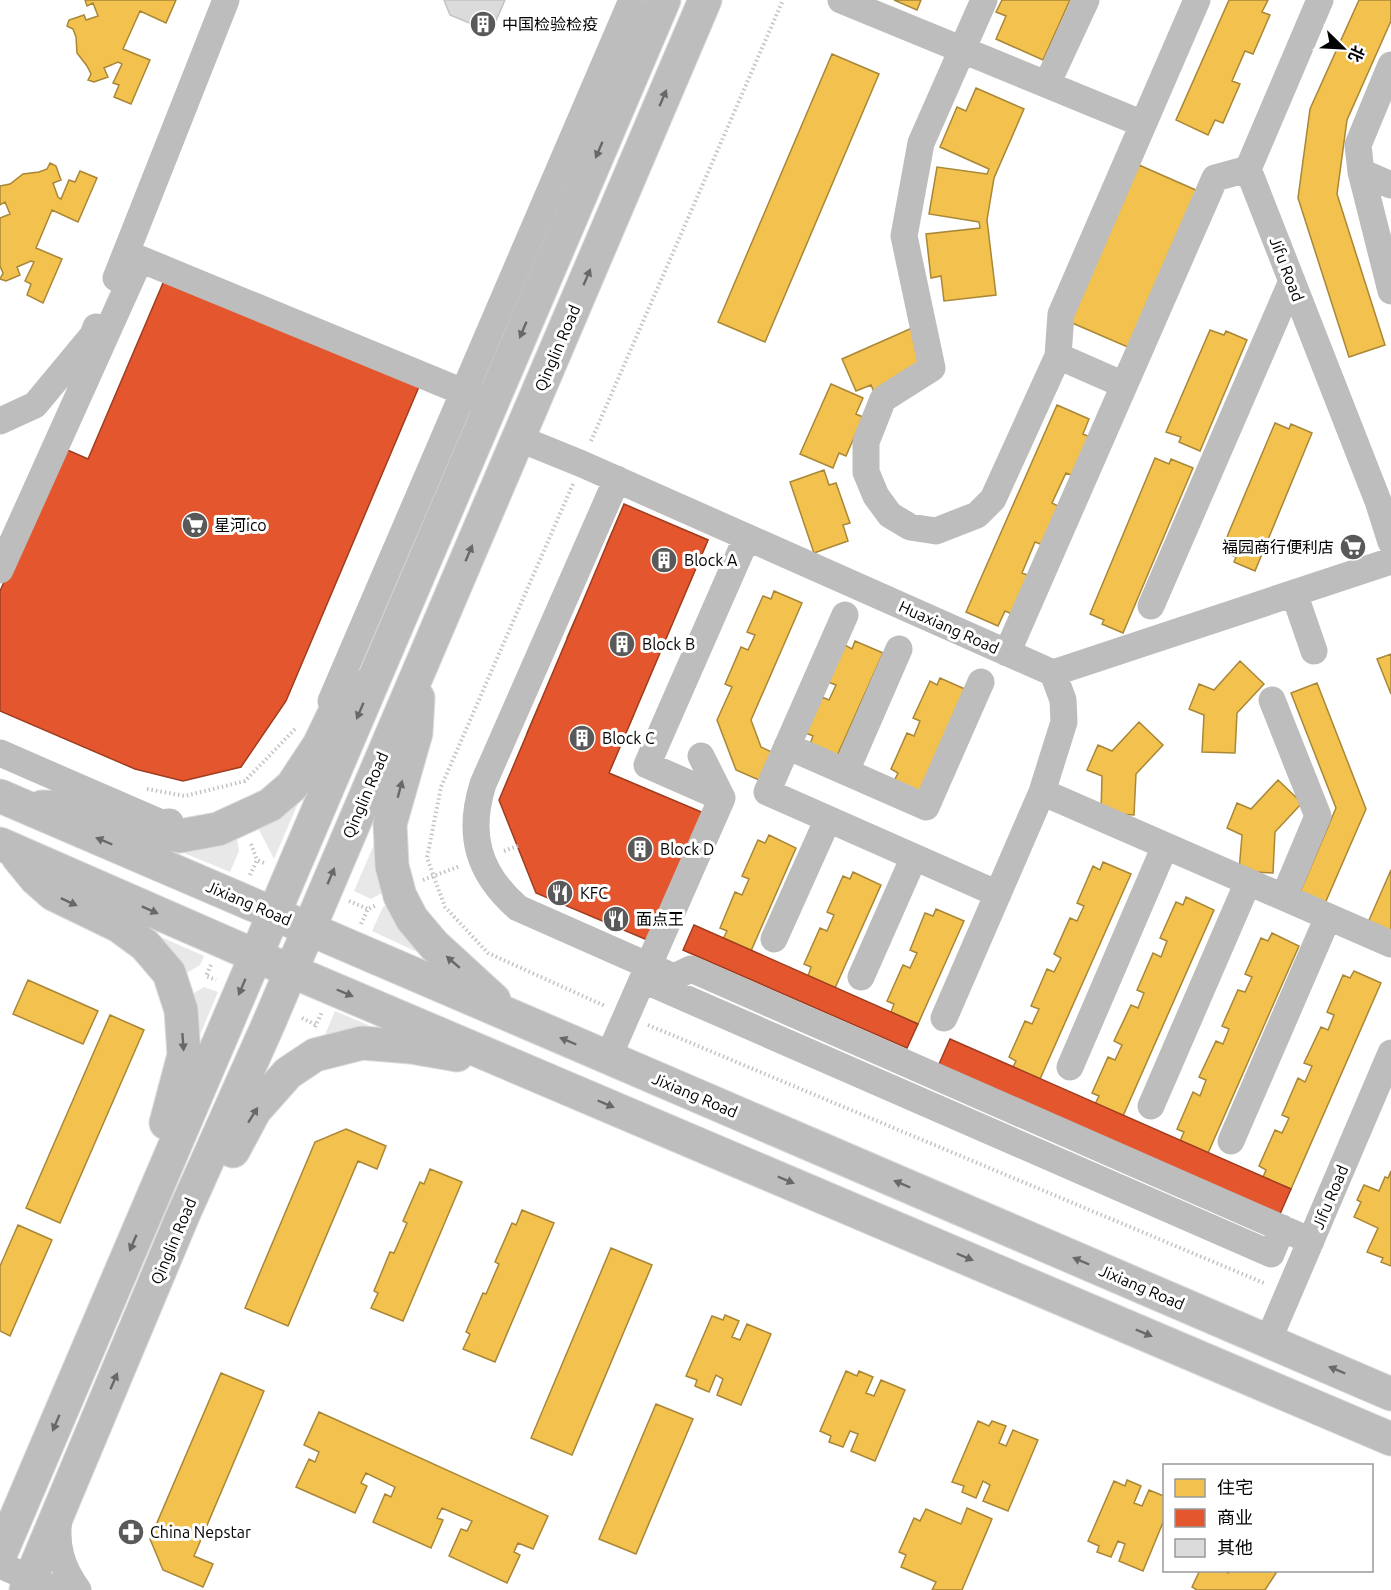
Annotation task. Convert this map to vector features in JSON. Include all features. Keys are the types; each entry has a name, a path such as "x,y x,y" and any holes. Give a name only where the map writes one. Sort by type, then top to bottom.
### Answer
{"main road":[{"path":"0,1555 436,534 478,398 664,0"},
{"name":"Qinglin Road","path":"38,1586 60,1511 184,1213 291,971 705,0"},
{"path":"436,534 434,568 410,629 411,639 417,641 446,607"},
{"path":"12,802 87,808 125,827 180,836 218,829 270,805 292,786 320,745 350,681 365,667 383,657"},
{"path":"416,675 418,707 416,733 390,824 392,866 399,893 412,920 434,945 511,1017"},
{"name":"Jixiang Road","path":"12,802 1391,1394"},
{"path":"6,847 291,971 1391,1439"},
{"path":"6,847 53,894 119,926 145,945 169,973 181,1010 184,1055 170,1111 150,1174 152,1198"},
{"path":"184,1213 199,1204 210,1192 255,1110 288,1073 315,1055 362,1043 411,1047 454,1055 494,1056"}],"street":[{"path":"0,421 35,405 93,335 226,0"},
{"path":"0,753 161,823 228,815 272,795 318,733 478,398 632,0"},
{"path":"841,0 1143,124"},
{"path":"984,0 921,143 904,236 932,368 883,399 866,442 866,472 876,496 890,516 910,527 936,531 976,515 993,499 1058,356 1060,314 1197,0"},
{"path":"1047,84 1086,0"},
{"path":"1007,653 1215,178 1248,169 1320,0"},
{"path":"1391,65 1358,145 1361,172 1391,291"},
{"name":"Jifu Road","path":"1248,169 1292,281 1384,499 1391,542"},
{"path":"1361,172 1391,185"},
{"path":"0,570 140,259 478,398"},
{"path":"1151,606 1292,281"},
{"path":"1058,356 1124,385"},
{"name":"Huaxiang Road","path":"518,438 617,479 1053,673"},
{"path":"617,479 477,802 476,840 481,859 490,878 503,894 518,908 645,973 674,977 691,969 1311,1241"},
{"path":"722,798 647,765 747,537"},
{"path":"944,1018 1042,792 1064,722 1063,700 1053,673 1391,561"},
{"path":"716,645 725,624 724,591"},
{"path":"1294,593 1314,651"},
{"path":"845,615 767,792 998,894"},
{"path":"846,771 899,649"},
{"path":"788,746 926,807 981,682"},
{"path":"1272,700 1318,816 1284,897"},
{"path":"701,756 722,798"},
{"path":"1042,792 1391,944"},
{"path":"608,1058 722,798"},
{"path":"774,939 828,819"},
{"path":"1070,1067 1165,846"},
{"path":"861,977 914,857"},
{"path":"1151,1106 1248,882"},
{"path":"1231,1141 1328,917"},
{"name":"Jifu Road","path":"1268,1341 1391,1053"},
{"path":"0,1515 15,1501 33,1477"},
{"path":"60,1511 57,1534 59,1555 67,1575 78,1590"},
{"path":"0,1565 38,1586"}],"path":[{"path":"139,787 185,796 245,781 297,726"},
{"path":"360,926 368,909 433,875 518,846"},
{"path":"249,879 257,860 272,866"},
{"path":"349,901 368,909"},
{"path":"212,962 206,976 222,982"},
{"path":"302,1018 316,1025"}],"shaded area":[{"path":"306,785 274,859 257,826"},
{"path":"388,812 389,889 371,899 354,891"},
{"path":"237,838 239,851 230,872 157,842"},
{"path":"392,900 456,970 372,931 383,907"},
{"path":"143,929 204,956 200,965 180,977"},
{"path":"204,987 218,992 194,1049 189,996"},
{"path":"335,1011 401,1039 321,1044"}],"building: 住宅":[{"path":"85,0 176,0 166,23 140,11 123,49 150,60 131,104 114,97 119,85 113,83 122,64 118,62 104,68 108,77 94,82 88,80 91,74 77,53 73,29 67,26 69,20 84,15 86,20 98,16 93,3 87,6"},
{"path":"894,0 921,0 917,10"},
{"path":"1002,0 1070,0 1043,60 996,39 1006,16 996,12"},
{"path":"1229,0 1268,0 1262,12 1270,15 1253,54 1245,51 1232,81 1240,84 1223,123 1215,120 1208,135 1176,120"},
{"path":"1359,0 1391,0 1391,21 1347,120 1337,194 1385,345 1349,357 1298,198 1310,109"},
{"path":"832,54 879,74 765,342 718,322"},
{"path":"976,88 1024,109 994,178 987,220 996,295 944,301 941,276 931,278 926,234 980,228 979,222 929,214 937,167 987,174 989,169 940,147 957,107 966,111"},
{"path":"50,163 56,166 61,180 53,183 61,199 69,180 75,182 80,171 97,178 78,222 52,210 36,248 62,259 43,303 27,295 31,284 25,281 34,262 31,261 17,267 20,275 6,281 0,279 3,273 0,266 0,218 10,214 5,202 0,205 0,186 10,184 23,174 47,169"},
{"path":"1139,165 1198,191 1130,348 1070,322"},
{"path":"912,328 925,361 874,392 871,385 856,391 842,359"},
{"path":"1210,330 1224,335 1226,331 1247,340 1200,451 1179,442 1181,437 1166,432"},
{"path":"831,384 863,398 856,414 863,417 846,456 839,453 833,468 800,454"},
{"path":"1057,405 1089,419 1083,434 1090,437 1073,476 1066,473 1052,503 1060,507 1043,545 1035,542 1022,573 1030,576 1012,614 1005,611 998,626 966,612"},
{"path":"1275,423 1289,429 1291,424 1312,433 1255,571 1234,562 1236,557 1221,551"},
{"path":"1155,458 1169,464 1171,459 1193,468 1123,633 1102,624 1104,620 1090,614"},
{"path":"824,470 829,485 836,483 850,523 843,525 848,541 814,553 790,482"},
{"name":"Block A","path":"620,515 644,525 648,515 708,540 680,605 657,595 662,583 651,578 643,597 618,587 623,576 617,573 623,559 628,561 631,555 607,544"},
{"name":"Block B","path":"618,587 643,597 635,616 646,621 651,610 674,619 640,699 617,689 622,678 611,673 603,692 578,681 583,670 577,668 583,653 588,656 591,649 567,638 580,609 604,619 607,612 601,610 607,596 613,598"},
{"path":"774,591 802,603 751,720 761,747 772,752 759,780 736,770 717,720 732,687 725,684 741,647 748,650 755,635 747,632 763,596 771,599"},
{"path":"855,641 883,653 837,756 810,744 813,736 806,733 822,697 829,700 836,685 828,682 845,645 852,649"},
{"path":"1391,654 1391,694 1377,659"},
{"path":"1240,661 1264,684 1237,713 1235,753 1202,752 1204,715 1189,709 1199,684 1214,690"},
{"path":"940,678 967,690 922,793 894,781 898,773 891,769 907,733 914,736 920,721 913,718 930,681 937,685"},
{"name":"Block C","path":"578,681 603,692 595,710 606,716 611,704 634,714 600,793 577,784 582,772 571,767 563,786 538,776 542,764 537,762 543,748 548,750 551,743 527,733 540,703 564,714 567,706 561,704 567,690 573,693"},
{"path":"1317,683 1366,809 1323,908 1298,897 1336,808 1291,693"},
{"path":"1139,722 1163,745 1136,774 1134,815 1101,813 1102,776 1087,770 1098,745 1112,751"},
{"name":"Block D","path":"538,776 615,808 621,793 689,822 651,913 644,911 640,920 617,911 621,901 597,891 593,901 570,891 574,881 567,878 581,845 600,853 604,842 566,826 572,841 558,874 547,869 552,858 543,854 524,808 529,795 518,790 523,777 535,782"},
{"path":"1278,780 1302,803 1275,832 1273,873 1239,871 1242,835 1227,828 1237,803 1251,809"},
{"path":"769,835 796,848 751,951 723,939 727,931 720,928 735,892 742,895 749,879 742,876 758,840 765,843"},
{"path":"1103,862 1131,874 1040,1079 1013,1067 1016,1061 1009,1057 1025,1021 1032,1024 1039,1009 1031,1006 1047,969 1054,972 1061,958 1054,954 1070,918 1077,921 1084,906 1077,903 1093,866 1100,870"},
{"path":"1391,870 1391,937 1366,927"},
{"path":"853,872 881,885 835,988 808,976 811,967 804,964 820,928 827,931 834,915 827,912 843,876 850,879"},
{"path":"1186,897 1214,910 1123,1116 1095,1104 1099,1096 1092,1093 1108,1057 1115,1060 1122,1045 1114,1041 1131,1005 1138,1008 1144,993 1137,990 1153,953 1161,957 1167,941 1160,938 1176,902 1183,905"},
{"path":"936,909 964,921 918,1024 891,1012 894,1004 887,1001 903,965 910,968 917,953 910,950 925,913 933,916"},
{"path":"1272,933 1299,946 1208,1153 1180,1141 1184,1132 1177,1129 1193,1092 1200,1096 1206,1080 1199,1077 1216,1041 1223,1044 1229,1029 1222,1026 1238,990 1245,992 1252,977 1245,974 1261,938 1268,941"},
{"path":"1354,971 1381,983 1291,1189 1263,1177 1266,1170 1259,1166 1275,1130 1282,1133 1289,1118 1282,1115 1298,1078 1305,1082 1312,1066 1304,1063 1321,1027 1328,1030 1334,1015 1327,1012 1343,975 1350,978"},
{"path":"28,980 98,1011 83,1044 13,1014"},
{"path":"110,1015 144,1030 60,1223 26,1208"},
{"path":"346,1129 386,1146 377,1169 358,1161 288,1326 245,1308 315,1142"},
{"path":"430,1169 462,1182 403,1321 371,1308 378,1293 374,1291 390,1252 394,1253 407,1223 403,1221 420,1182 424,1184"},
{"path":"1391,1171 1391,1266 1381,1262 1383,1258 1367,1252 1378,1228 1354,1217 1361,1202 1357,1200 1364,1185 1379,1191 1385,1177 1388,1178"},
{"path":"522,1210 554,1223 495,1362 463,1349 470,1334 466,1332 499,1264 495,1262 512,1223 516,1225"},
{"path":"18,1225 52,1240 10,1336 0,1331 0,1266"},
{"path":"611,1248 652,1265 572,1455 531,1438"},
{"path":"725,1315 739,1321 732,1337 740,1340 747,1324 771,1334 741,1405 717,1395 723,1379 716,1375 709,1392 695,1386 697,1380 686,1376 712,1316 723,1320"},
{"path":"846,1371 857,1376 859,1371 873,1377 866,1393 874,1396 881,1380 905,1390 875,1461 851,1451 858,1434 850,1431 843,1447 829,1442 831,1436 820,1431"},
{"path":"221,1373 264,1391 194,1556 213,1564 203,1587 163,1570 150,1539"},
{"path":"656,1404 693,1419 636,1554 599,1539"},
{"path":"319,1412 548,1516 533,1549 518,1543 514,1552 520,1555 507,1583 449,1556 461,1529 467,1531 472,1521 442,1508 437,1518 443,1520 431,1548 373,1522 385,1494 391,1497 395,1487 366,1473 361,1483 367,1486 355,1513 296,1487 309,1459 315,1462 319,1452 304,1445"},
{"path":"978,1421 989,1426 992,1421 1006,1426 999,1443 1006,1446 1013,1430 1038,1440 1008,1511 983,1501 990,1485 983,1481 976,1498 962,1492 964,1486 952,1482"},
{"path":"1127,1480 1141,1486 1134,1503 1142,1506 1149,1490 1163,1496 1163,1522 1143,1571 1119,1561 1125,1544 1118,1541 1111,1557 1097,1552 1099,1546 1088,1541 1114,1481 1125,1486"},
{"path":"967,1508 992,1519 962,1590 932,1590 936,1582 901,1567 906,1555 899,1552 914,1518 920,1521 926,1509 961,1524"},
{"path":"1199,1572 1277,1572 1265,1590 1197,1590 1192,1587"}],"building: 商业":[{"name":"星河ico","path":"166,276 421,382 286,701 241,767 183,781 135,769 0,711 0,591 63,448 88,459"},
{"path":"624,504 708,540 609,773 706,814 652,942 536,893 499,800"},
{"path":"694,925 918,1024 907,1048 683,950"},
{"path":"950,1039 1291,1189 1280,1214 939,1064"}],"building: 其他":[{"name":"中国检验检疫","path":"444,0 505,0 491,32 450,15"}],"place":[{"name":"中国检验检疫","path":"483,24"},
{"name":"星河ico","path":"195,525"},
{"name":"福园商行便利店","path":"1353,547"},
{"name":"Block A","path":"664,560"},
{"name":"Block B","path":"622,644"},
{"name":"Block C","path":"582,738"},
{"name":"Block D","path":"640,849"},
{"name":"KFC","path":"560,893"},
{"name":"面点王","path":"616,919"},
{"name":"China Nepstar","path":"131,1532"}]}
